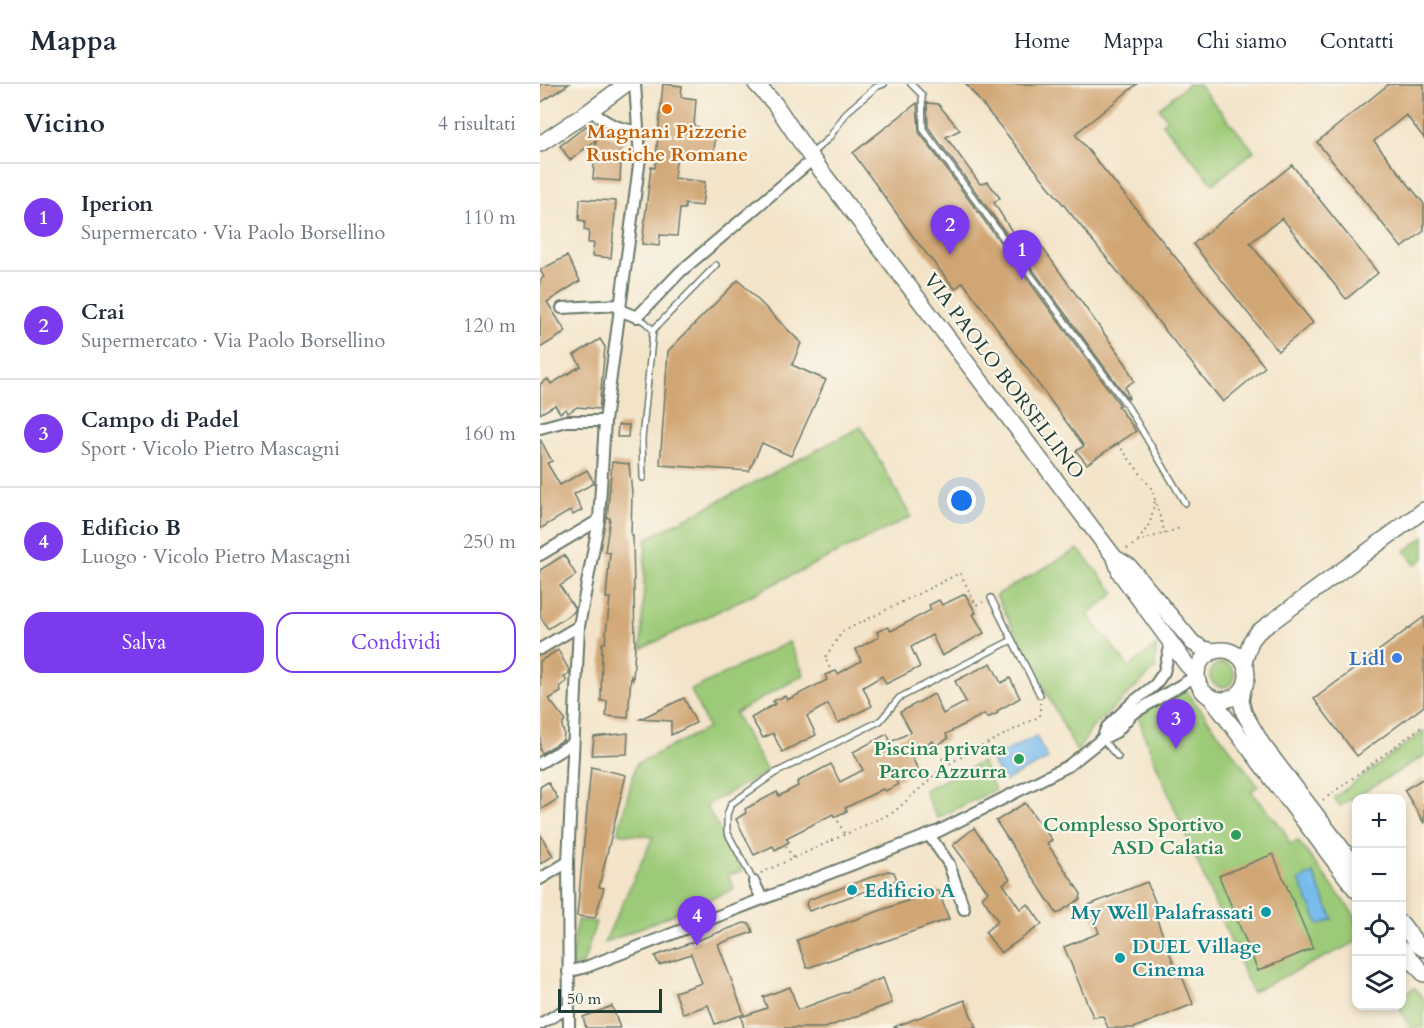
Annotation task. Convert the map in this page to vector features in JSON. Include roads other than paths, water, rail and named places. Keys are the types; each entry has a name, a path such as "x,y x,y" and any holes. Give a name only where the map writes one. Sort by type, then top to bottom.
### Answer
{"main road":[{"path":"540,144 626,84"},
{"name":"VIA PAOLO BORSELLINO","path":"756,84 775,104"},
{"name":"VIA PAOLO BORSELLINO","path":"767,84 775,104 808,161 1115,558 1120,573 1196,675"},
{"path":"1352,862 1262,744 1244,713 1241,702 1247,678 1244,662 1251,641 1258,632 1424,510"},
{"name":"VIA PAOLO BORSELLINO","path":"1115,558 1129,566 1193,644 1214,651"},
{"path":"1244,662 1234,652 1221,649 1214,651 1202,660 1196,675 1201,689 1211,698 1352,885"},
{"path":"1211,698 1225,700 1232,698 1243,689"},
{"path":"1406,930 1424,949"},
{"path":"1406,954 1424,974"}],"street":[{"path":"569,1028 567,1008 568,862 579,627 599,520 604,421 617,306 640,158 635,84"},
{"path":"591,110 603,121 622,130 637,131"},
{"path":"562,308 617,306 637,317 680,272 808,161"},
{"path":"540,428 566,421 604,421"},
{"path":"540,555 599,520"},
{"path":"540,649 579,627"},
{"path":"1102,739 1107,727 1155,685 1164,672 1171,643"},
{"path":"568,972 929,835 1068,766 1102,739 1116,732 1132,714 1196,675"},
{"path":"540,763 573,743"},
{"path":"929,835 949,864 964,909"},
{"path":"540,879 568,862"},
{"path":"752,880 762,899"},
{"path":"540,1024 567,1008"}],"lane":[{"path":"808,161 829,138 847,112 876,87 884,84"},
{"path":"911,84 922,95 923,129 1128,407 1185,503"},
{"path":"643,478 642,439 653,330 716,265"},
{"path":"637,317 653,330"},
{"path":"990,598 1040,694"},
{"path":"752,880 728,832 727,815 731,804 775,773 880,721 899,698 1012,640"},
{"path":"1102,739 1118,757"}],"water":[{"name":"Piscina privata Parco Azzurra","path":"1036,736 1048,759 1003,782 991,759"},
{"path":"1313,873 1333,919 1319,925 1299,880"}],"place":[{"name":"Magnani Pizzerie Rustiche Romane","path":"667,109"},
{"name":"Crai","path":"950,255"},
{"name":"Iperion","path":"1022,280"},
{"name":"Lidl","path":"1397,658"},
{"name":"Campo di Padel","path":"1176,749"},
{"name":"Piscina privata Parco Azzurra","path":"1019,759"},
{"name":"Complesso Sportivo ASD Calatia","path":"1236,835"},
{"name":"Edificio A","path":"852,890"},
{"name":"My Well Palafrassati","path":"1266,912"},
{"name":"Edificio B","path":"697,946"},
{"name":"DUEL Village Cinema","path":"1120,958"}]}
